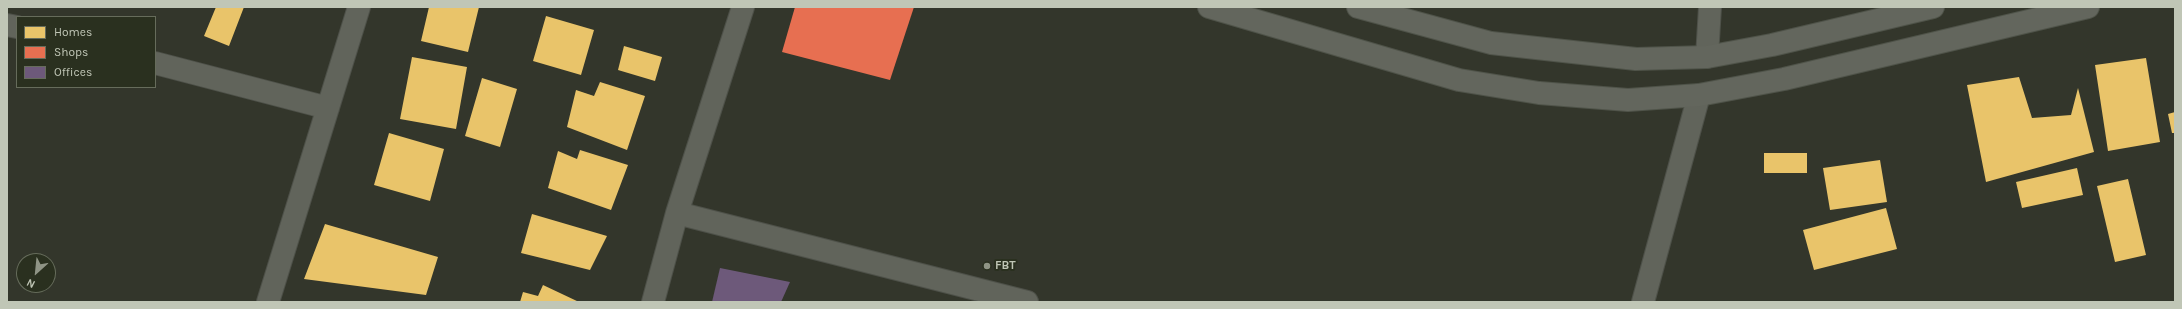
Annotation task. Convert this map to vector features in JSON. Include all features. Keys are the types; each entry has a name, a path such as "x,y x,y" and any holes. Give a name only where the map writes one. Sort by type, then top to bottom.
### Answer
{"main road":[{"path":"1209,7 1459,80 1539,93 1628,100 1699,95 1784,79 2088,7"},
{"path":"1358,7 1491,43 1636,59 1707,57 1772,45 1933,7"}],"street":[{"path":"268,302 359,7"},
{"path":"653,302 677,213 744,7"},
{"path":"1707,57 1710,7"},
{"path":"156,63 328,108"},
{"path":"1643,302 1699,95"},
{"path":"677,213 971,295 1028,302"}],"building: Homes":[{"path":"216,7 244,7 229,46 204,36"},
{"path":"429,7 479,7 468,52 421,41"},
{"path":"546,16 594,30 581,75 533,61"},
{"path":"624,46 662,57 655,81 618,70"},
{"path":"412,57 467,67 456,129 400,119"},
{"path":"2146,58 2160,142 2108,151 2095,65"},
{"path":"2019,77 2032,118 2071,115 2078,88 2094,152 1986,182 1967,85"},
{"path":"482,78 517,89 500,147 465,136"},
{"path":"600,82 645,96 627,150 567,127 576,90 594,96"},
{"path":"2175,112 2175,133 2172,133 2168,114"},
{"path":"389,133 444,149 430,201 374,185"},
{"path":"580,150 628,165 611,210 548,188 558,151 577,159"},
{"path":"1764,153 1807,153 1807,173 1764,173"},
{"path":"1880,160 1887,202 1830,210 1823,168"},
{"path":"2077,168 2083,195 2022,208 2016,182"},
{"path":"2128,179 2146,255 2115,262 2097,186"},
{"path":"1886,208 1897,249 1814,270 1803,230"},
{"path":"532,214 607,236 590,270 521,253"},
{"path":"325,224 438,257 426,295 304,279"},
{"path":"543,285 579,302 520,302 523,292 538,296"}],"building: Shops":[{"path":"795,7 914,7 890,80 782,52"}],"building: Offices":[{"path":"720,268 790,282 781,302 712,302"}],"place":[{"name":"FBT","path":"987,266"}]}
